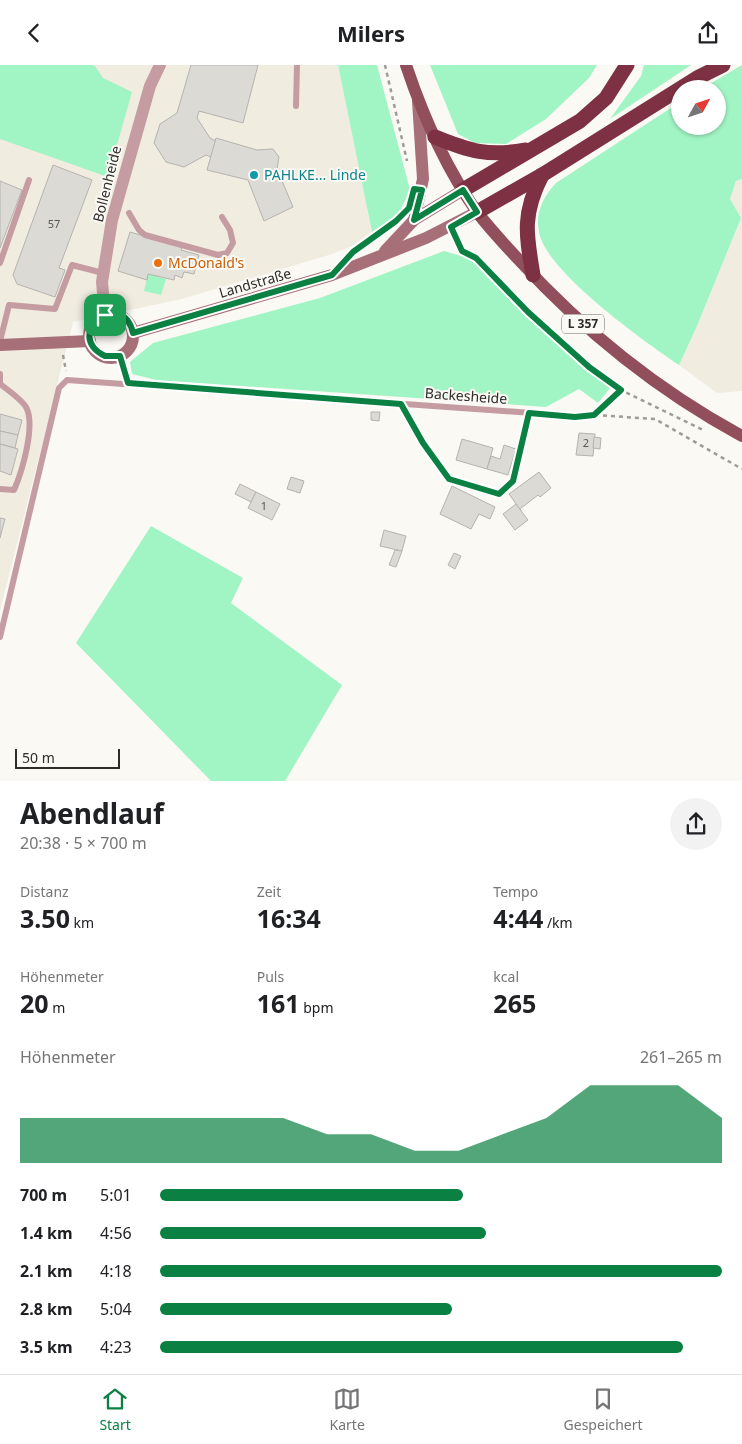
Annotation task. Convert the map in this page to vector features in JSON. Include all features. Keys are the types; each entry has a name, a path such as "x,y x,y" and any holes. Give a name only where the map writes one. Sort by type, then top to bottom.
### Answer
{"highway":[{"path":"463,190 580,121 606,98 627,65"},
{"path":"477,212 542,175 697,78 723,65"},
{"path":"435,137 484,154 506,154 534,149"},
{"path":"533,275 526,237 528,207 542,175"}],"main road":[{"name":"L 357","path":"406,65 418,101 463,190 477,212 533,275 577,319 667,391 742,436"},
{"path":"414,220 423,179 418,101"},
{"name":"Landstraße","path":"383,253 414,220 463,190"},
{"name":"Landstraße","path":"133,333 306,284 426,238 451,227 477,212"},
{"path":"114,314 123,317 130,324 133,333 129,349 120,356 105,356 96,351 90,341 91,327 105,315 114,314"},
{"path":"0,343 90,341"}],"street":[{"name":"Bollenheide","path":"105,315 103,273 112,221 129,155 150,86 160,65"}],"lane":[{"path":"296,106 297,65"},
{"path":"0,263 29,180"},
{"path":"129,213 139,231 145,235 218,255 227,253 233,243 230,230 222,217"},
{"path":"0,343 9,305 56,309 72,265 103,273"},
{"path":"120,356 128,383"},
{"path":"0,374 0,384 26,407 30,422 21,473 14,490 0,489"},
{"path":"0,637 59,388 67,380"},
{"name":"Backesheide","path":"67,380 575,417"},
{"path":"401,404 423,443 449,479 499,494 513,481 529,413"}],"path":[{"path":"385,65 410,170"},
{"path":"353,252 389,227"},
{"path":"451,227 462,251 476,258 528,312 589,367 621,390 708,433"},
{"path":"61,342 67,380"},
{"path":"594,415 621,390"},
{"path":"575,417 594,415 655,419 742,469"}],"shaded area":[{"path":"0,65 338,65 372,232 352,246 332,254 182,299 73,322 0,611"},
{"path":"742,179 742,391 717,393 679,365 741,218 730,199 736,181"}],"green space":[{"path":"0,65 92,65 95,66 103,78 132,92 108,177 0,139"},
{"path":"338,65 377,65 410,190 397,217 372,232"},
{"path":"430,65 597,65 589,78 546,119 506,144 475,143 458,134"},
{"path":"644,65 691,65 610,119 641,76"},
{"path":"742,65 742,179 736,181 730,199 741,218 679,365 598,305 577,285 559,266 546,248 539,232 538,218 547,194 556,183 671,108 671,135 726,135 726,80 716,80"},
{"path":"444,251 465,257 478,265 525,316 610,388 598,403 579,389 546,407 156,380 132,374 130,362 153,343 320,298"},
{"path":"148,274 166,279 161,295 144,291"},
{"path":"151,526 243,578 231,603 342,685 285,781 211,781 76,643"}],"building":[{"path":"191,65 258,65 243,123 199,111 197,118 210,138 216,141 211,157 206,155 184,167 166,162 154,143 160,124 177,113"},
{"name":"PAHLKE... Linde","path":"216,138 257,150 273,149 279,157 277,169 293,207 264,221 248,180 207,170"},
{"path":"53,165 92,180 59,268 65,270 55,297 17,284 13,275"},
{"path":"0,181 22,190 0,248"},
{"name":"McDonald's","path":"130,232 182,247 181,250 199,255 194,274 184,272 182,278 175,275 174,280 148,274 147,280 118,271"},
{"path":"371,412 380,412 379,421 371,420"},
{"path":"0,414 22,420 18,435 0,431"},
{"path":"0,431 18,435 15,448 0,444"},
{"path":"579,433 595,434 593,456 576,455"},
{"path":"594,437 601,438 600,449 593,448"},
{"path":"462,439 493,448 487,469 456,460"},
{"path":"0,444 18,449 11,475 0,471"},
{"path":"504,445 516,449 508,475 487,469 491,456 500,459"},
{"path":"539,472 551,488 540,497 538,495 520,509 521,511 509,494"},
{"path":"291,477 304,481 300,493 287,489"},
{"path":"240,484 256,492 251,502 235,494"},
{"path":"452,486 495,507 490,519 479,514 471,529 440,514"},
{"path":"256,492 280,504 272,520 248,508"},
{"path":"516,504 528,520 515,530 503,514"},
{"path":"0,518 5,519 0,538"},
{"path":"384,530 406,536 402,551 380,546"},
{"path":"395,550 402,551 396,567 389,565"},
{"path":"454,553 461,556 455,569 448,565"}],"place":[{"name":"PAHLKE... Linde","path":"254,175"},
{"name":"McDonald's","path":"158,263"}],"route":[{"path":"414,189 422,190 414,220 463,190 477,212 451,227 462,251 476,258 528,312 589,367 621,390 594,415 575,417 529,413 513,481 499,494 449,479 423,443 401,404 128,383 120,356 110,357 100,354 90,341 91,327 100,317 105,315 114,314 123,317 130,324 133,333 332,275 353,252 396,221 409,208 414,189"}]}
